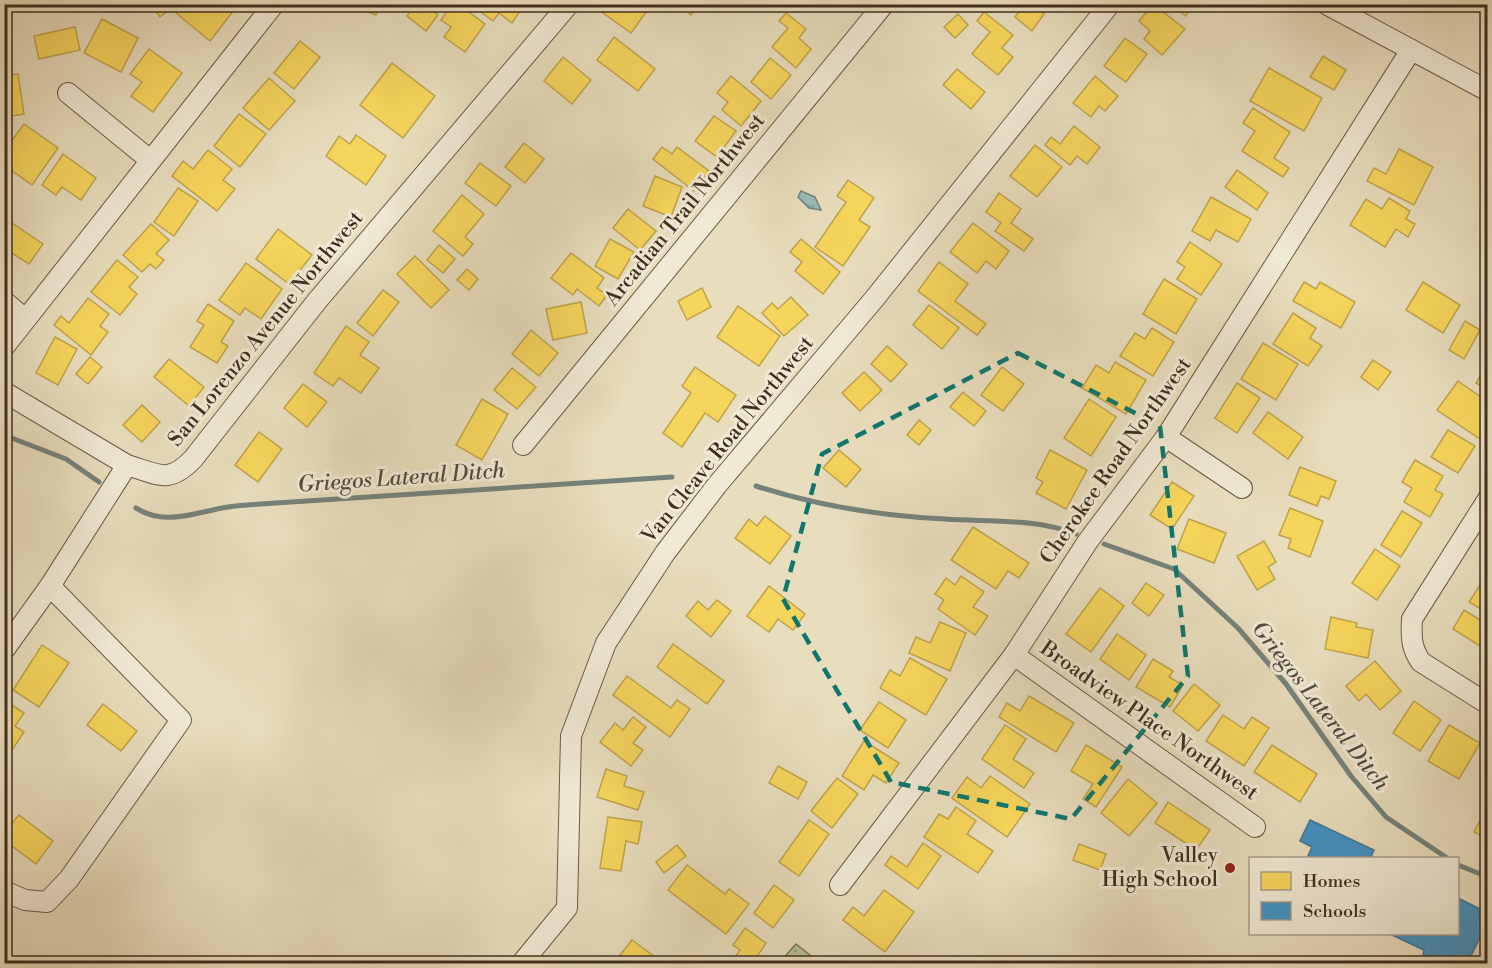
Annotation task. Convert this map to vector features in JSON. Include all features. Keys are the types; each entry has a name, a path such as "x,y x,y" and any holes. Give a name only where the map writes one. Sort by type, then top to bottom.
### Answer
{"street":[{"name":"San Lorenzo Avenue Northwest","path":"127,465 168,477 181,471 193,459 317,301 569,4"},
{"name":"Arcadian Trail Northwest","path":"523,446 884,4"},
{"name":"Van Cleave Road Northwest","path":"521,963 567,908 571,736 606,643 665,553 717,485 875,298 1110,4"},
{"path":"1326,4 1488,91"},
{"path":"4,347 272,5"},
{"name":"Cherokee Road Northwest","path":"840,885 1014,655 1088,541 1166,437 1410,50"},
{"path":"68,93 150,160"},
{"path":"4,301 25,319"},
{"path":"4,392 127,465 50,586 4,650"},
{"path":"1166,437 1242,488"},
{"path":"1488,499 1425,596 1412,620 1411,638 1414,652 1421,662 1488,704"},
{"path":"4,891 26,900 47,902 69,879 181,720 50,586"},
{"name":"Broadview Place Northwest","path":"1014,655 1255,827"}],"highlighted area":[{"path":"1018,353 1160,426 1188,676 1071,819 891,782 783,599 822,454"}],"green space":[{"path":"796,944 820,963 779,963"}],"water":[{"path":"801,191 815,197 821,210 809,208 798,197"}],"building: Homes":[{"path":"151,4 176,4 160,17"},
{"path":"183,4 209,4 215,10 219,4 238,5 210,41 176,13"},
{"path":"348,4 380,4 376,15"},
{"path":"416,4 424,4 438,15 426,31 407,16"},
{"path":"452,4 458,4 485,24 465,52 444,37 451,27 441,20"},
{"path":"470,4 516,4 522,8 512,23 499,13 493,21"},
{"path":"609,4 652,4 631,33 603,13"},
{"path":"676,4 698,4 691,15"},
{"path":"1025,4 1032,4 1044,14 1032,31 1015,17"},
{"path":"1153,4 1185,29 1162,55 1144,39 1150,31 1139,21"},
{"path":"1173,4 1196,4 1185,16"},
{"path":"984,12 1013,35 1002,48 1013,57 998,75 972,54 990,32 977,21"},
{"path":"786,13 806,29 799,38 811,49 796,68 772,47 788,28 779,21"},
{"path":"958,14 968,25 955,38 944,27"},
{"path":"102,19 138,38 121,72 84,53"},
{"path":"75,27 80,50 39,59 34,36"},
{"path":"614,37 655,69 638,91 597,60"},
{"path":"1125,38 1147,54 1126,82 1104,66"},
{"path":"300,41 320,57 294,89 274,73"},
{"path":"149,49 182,73 153,112 131,96 142,82 130,74"},
{"path":"1323,56 1346,70 1334,90 1310,77"},
{"path":"563,57 591,80 572,104 544,81"},
{"path":"770,58 791,75 771,99 751,82"},
{"path":"392,63 435,96 403,138 360,105"},
{"path":"1269,68 1322,98 1304,131 1250,101"},
{"path":"957,69 985,92 971,109 943,85"},
{"path":"18,74 24,114 4,117 4,76"},
{"path":"731,76 761,101 741,126 722,110 728,102 717,93"},
{"path":"1095,76 1118,96 1105,111 1099,106 1091,117 1073,103"},
{"path":"269,78 295,101 269,130 243,108"},
{"path":"1253,108 1290,132 1274,158 1289,168 1283,177 1242,151 1255,131 1243,123"},
{"path":"239,114 266,134 240,167 214,146"},
{"path":"714,116 736,131 717,157 695,141"},
{"path":"24,124 58,148 32,185 4,165 4,151"},
{"path":"1074,126 1100,147 1087,164 1077,156 1070,165 1045,145 1051,137 1060,144"},
{"path":"356,135 386,156 366,185 326,156 339,136 350,144"},
{"path":"524,143 544,159 525,183 505,167"},
{"path":"1035,145 1062,167 1037,197 1010,176"},
{"path":"662,147 672,154 677,147 709,171 694,191 653,159"},
{"path":"1399,149 1433,167 1414,205 1367,181 1374,168 1386,174"},
{"path":"208,150 232,169 223,180 235,189 217,211 172,176 183,161 193,169"},
{"path":"63,154 96,178 81,200 62,187 56,195 42,185"},
{"path":"480,163 511,186 496,206 465,183"},
{"path":"1237,170 1268,193 1257,210 1225,187"},
{"path":"655,176 682,187 671,217 643,206"},
{"path":"848,180 874,198 859,220 870,227 843,266 815,247 846,202 837,196"},
{"path":"4,184 12,187 4,206"},
{"path":"178,188 198,201 174,236 154,222"},
{"path":"999,193 1021,209 1011,223 1033,239 1024,251 995,231 1001,223 986,212"},
{"path":"462,195 484,214 465,237 473,244 463,256 433,231"},
{"path":"1211,197 1251,219 1238,242 1216,230 1210,241 1192,231"},
{"path":"1389,198 1410,211 1406,219 1415,224 1408,237 1396,229 1385,247 1350,225 1366,199 1382,209"},
{"path":"628,209 656,231 640,250 613,228"},
{"path":"9,221 43,244 29,264 4,248 4,227"},
{"path":"973,223 1009,251 996,269 986,261 977,273 950,252"},
{"path":"151,224 169,240 156,254 164,260 156,269 150,264 142,272 123,255"},
{"path":"278,229 312,255 289,284 256,259"},
{"path":"610,239 634,252 618,279 595,266"},
{"path":"801,239 840,272 823,294 795,271 802,262 790,252"},
{"path":"1190,242 1222,264 1201,295 1177,279 1185,267 1177,262"},
{"path":"439,245 455,259 443,273 427,260"},
{"path":"571,253 604,278 597,288 607,295 599,306 577,289 573,295 551,278"},
{"path":"415,256 449,290 431,308 397,274"},
{"path":"117,260 138,277 129,287 137,294 120,315 91,292"},
{"path":"939,262 968,284 955,301 986,324 977,335 918,291"},
{"path":"246,263 282,289 261,319 245,308 240,315 219,300"},
{"path":"467,269 478,279 469,290 457,280"},
{"path":"1164,279 1197,299 1176,334 1143,314"},
{"path":"1304,282 1316,289 1320,282 1355,302 1341,328 1293,301"},
{"path":"1423,282 1460,305 1443,333 1406,310"},
{"path":"702,288 711,307 687,320 678,301"},
{"path":"383,290 399,302 373,336 357,323"},
{"path":"791,297 808,315 784,336 762,313 772,303 778,309"},
{"path":"88,298 109,314 100,326 108,332 91,355 54,325 61,316 69,323"},
{"path":"581,302 587,333 553,340 546,309"},
{"path":"208,304 234,321 221,342 228,346 217,363 190,347 204,325 197,321"},
{"path":"929,305 959,328 942,349 913,325"},
{"path":"738,306 780,336 759,366 717,337"},
{"path":"1293,313 1316,328 1310,338 1322,346 1308,366 1273,344"},
{"path":"1465,321 1480,330 1464,359 1449,350"},
{"path":"346,326 369,342 360,355 379,368 361,393 339,378 333,386 314,373"},
{"path":"1152,328 1174,342 1153,376 1120,356 1135,333 1145,339"},
{"path":"531,330 558,353 539,376 512,354"},
{"path":"55,337 77,349 58,385 36,373"},
{"path":"1263,343 1298,364 1276,400 1241,379"},
{"path":"887,346 907,364 891,382 871,364"},
{"path":"90,357 102,367 88,384 76,374"},
{"path":"169,359 204,387 189,406 154,377"},
{"path":"1373,360 1391,372 1378,390 1361,377"},
{"path":"1115,362 1146,380 1126,414 1082,388 1096,365 1109,373"},
{"path":"1488,363 1488,390 1476,383"},
{"path":"695,367 736,395 718,422 705,413 682,447 663,433 691,393 682,386"},
{"path":"1002,367 1024,384 1003,411 981,395"},
{"path":"512,368 536,387 517,409 494,390"},
{"path":"864,372 882,390 860,411 842,393"},
{"path":"1458,381 1488,402 1483,412 1488,416 1488,428 1480,439 1437,410"},
{"path":"1237,383 1260,398 1237,433 1215,418"},
{"path":"303,384 327,402 307,427 284,408"},
{"path":"963,392 986,411 974,426 950,407"},
{"path":"482,399 508,414 482,460 456,445"},
{"path":"1089,399 1116,417 1091,456 1064,438"},
{"path":"142,405 160,422 142,442 123,425"},
{"path":"1268,412 1303,437 1288,459 1253,433"},
{"path":"919,420 931,430 919,445 907,435"},
{"path":"1448,430 1475,446 1458,473 1431,457"},
{"path":"259,432 282,449 258,482 235,465"},
{"path":"839,450 861,469 846,487 823,468"},
{"path":"1050,450 1087,470 1066,509 1036,493 1043,482 1036,478"},
{"path":"1415,460 1443,476 1435,490 1443,494 1430,517 1404,502 1412,488 1402,482"},
{"path":"1300,467 1336,481 1329,499 1321,496 1317,506 1289,495"},
{"path":"1172,482 1194,496 1172,529 1150,515"},
{"path":"1290,508 1323,521 1310,557 1288,548 1291,539 1279,535"},
{"path":"1402,511 1422,523 1401,557 1381,545"},
{"path":"765,516 791,536 770,564 735,538 749,519 757,526"},
{"path":"1189,519 1226,533 1214,563 1177,549"},
{"path":"973,527 1029,563 1019,578 1008,571 996,589 951,560"},
{"path":"1264,541 1276,562 1268,567 1275,579 1257,590 1237,556"},
{"path":"1375,549 1400,566 1377,600 1352,583"},
{"path":"1488,573 1488,613 1469,602"},
{"path":"961,576 984,592 973,607 988,616 975,635 938,609 944,600 935,594 946,578 955,585"},
{"path":"1146,583 1164,595 1149,616 1132,603"},
{"path":"769,586 805,614 793,630 778,619 769,632 747,616"},
{"path":"1100,588 1124,606 1091,652 1066,634"},
{"path":"717,600 731,611 711,637 686,616 698,601 708,610"},
{"path":"1464,610 1488,625 1488,651 1453,629"},
{"path":"1331,617 1357,623 1356,627 1373,630 1368,658 1325,649"},
{"path":"940,622 966,633 950,671 909,653 916,637 930,643"},
{"path":"1117,634 1146,655 1129,680 1100,659"},
{"path":"673,644 724,681 707,704 657,667"},
{"path":"42,645 69,663 39,707 13,690"},
{"path":"910,658 947,679 926,715 880,688 890,670 900,676"},
{"path":"1153,659 1173,671 1169,677 1183,685 1170,707 1136,687"},
{"path":"1375,661 1401,691 1380,710 1366,694 1359,701 1346,686"},
{"path":"627,676 671,708 677,700 690,709 670,737 613,695"},
{"path":"1194,684 1220,705 1198,731 1173,711"},
{"path":"1029,696 1074,723 1056,752 999,717 1007,703 1020,711"},
{"path":"4,700 24,713 15,726 24,732 4,762"},
{"path":"1414,701 1441,720 1420,751 1393,733"},
{"path":"879,702 906,720 888,748 860,730"},
{"path":"103,704 137,731 121,751 87,725"},
{"path":"1223,715 1244,729 1252,717 1269,728 1244,766 1206,741"},
{"path":"633,717 646,727 633,743 643,750 631,766 600,742 615,723 623,730"},
{"path":"1005,725 1026,739 1013,759 1034,773 1024,788 982,759"},
{"path":"1449,725 1480,743 1459,779 1428,761"},
{"path":"864,741 899,763 886,783 873,775 864,790 842,776"},
{"path":"1086,745 1122,767 1096,807 1083,799 1093,784 1071,771"},
{"path":"1272,745 1317,774 1300,802 1254,772"},
{"path":"778,766 807,782 798,799 769,783"},
{"path":"606,769 627,776 624,786 644,792 638,810 597,797"},
{"path":"990,776 1030,804 1007,837 952,798 967,777 981,788"},
{"path":"837,778 858,794 832,828 811,811"},
{"path":"1128,779 1157,803 1129,836 1101,813"},
{"path":"1168,802 1210,830 1196,850 1155,823"},
{"path":"1488,805 1488,839 1474,832"},
{"path":"956,807 976,821 967,834 993,851 978,873 924,837 939,814 948,819"},
{"path":"19,815 53,841 36,864 4,840 4,833"},
{"path":"608,817 642,822 638,844 626,841 621,871 600,868"},
{"path":"809,820 829,834 799,876 779,862"},
{"path":"923,843 941,856 918,889 885,865 891,856 907,867"},
{"path":"1079,844 1106,854 1100,870 1073,860"},
{"path":"677,845 686,856 664,873 656,862"},
{"path":"687,865 725,894 729,889 749,904 726,934 668,890"},
{"path":"774,885 794,900 773,928 754,913"},
{"path":"884,890 914,912 885,952 843,920 853,907 864,916"},
{"path":"745,928 766,943 752,964 730,964 740,950 733,945"},
{"path":"632,940 659,960 656,964 613,964"}],"building: Schools":[{"path":"1310,820 1374,850 1371,857 1307,857 1312,847 1300,841"},
{"path":"1459,898 1488,913 1488,921 1467,964 1443,964 1423,954 1424,950 1392,935 1459,935"}],"waterway":[{"name":"Griegos Lateral Ditch","path":"4,435 66,459 99,482"},
{"name":"Griegos Lateral Ditch","path":"136,508 159,517 170,517 252,505 672,477"},
{"name":"Griegos Lateral Ditch","path":"756,486 802,499 873,512 921,518 1028,523 1076,534"},
{"name":"Griegos Lateral Ditch","path":"1104,544 1174,569 1238,628 1286,684 1351,776 1386,817 1446,857"},
{"name":"Griegos Lateral Ditch","path":"1459,865 1488,877"}],"place":[{"name":"Valley High School","path":"1230,868"}]}
